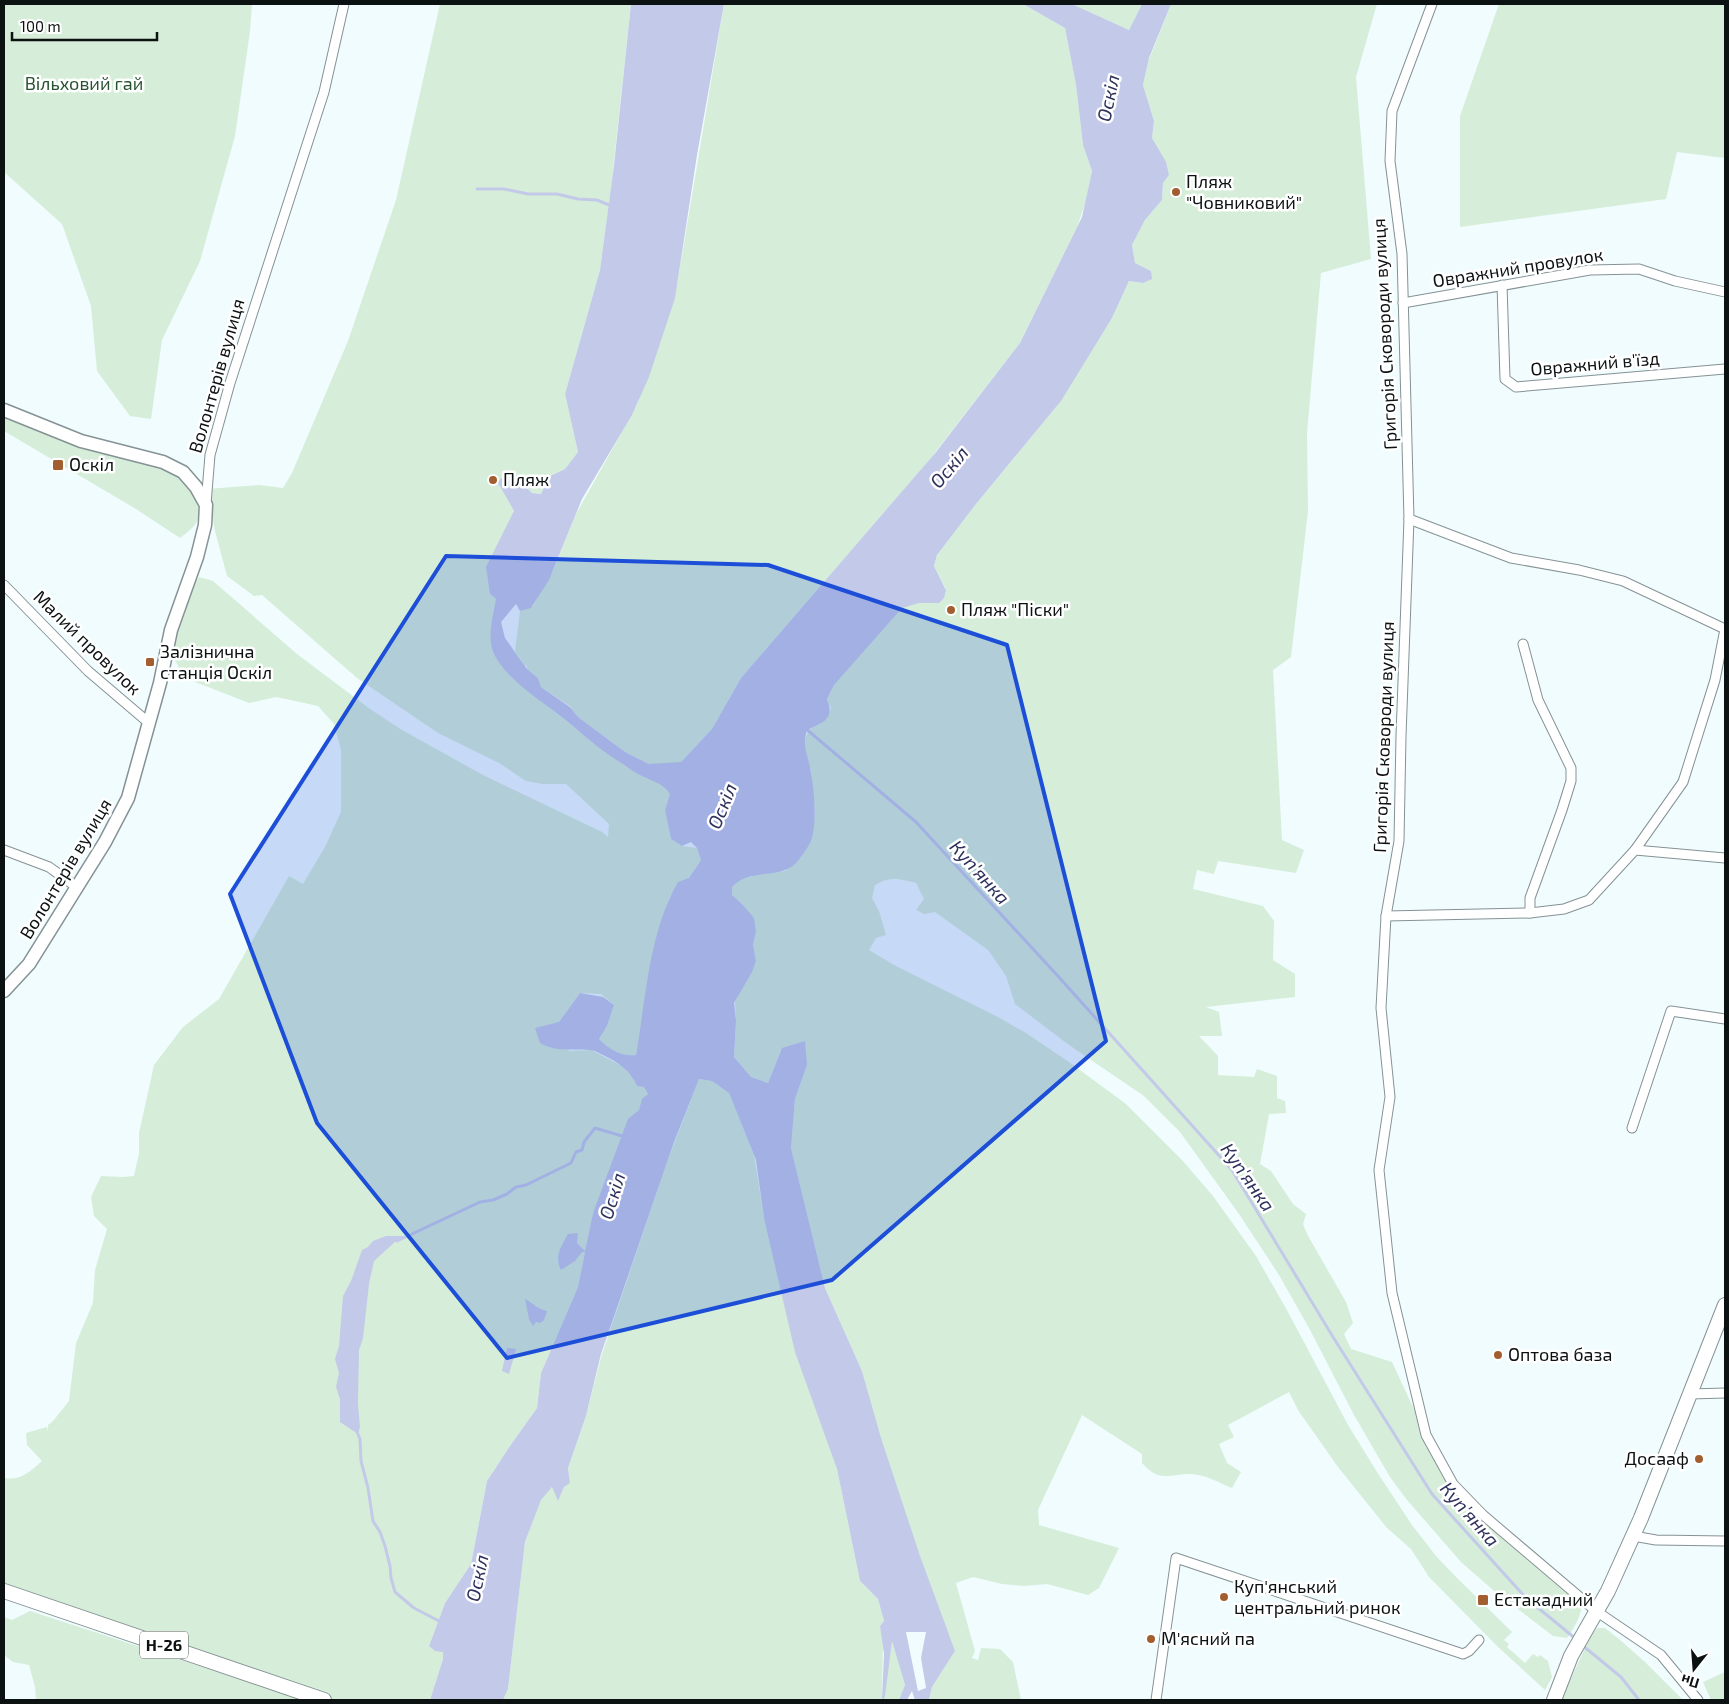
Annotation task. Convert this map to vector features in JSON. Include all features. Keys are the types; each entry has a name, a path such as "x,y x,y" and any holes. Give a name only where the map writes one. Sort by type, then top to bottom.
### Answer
{"main road":[{"path":"1554,1700 1564,1672 1608,1591 1633,1536 1725,1304"},
{"name":"Н-26","path":"4,1591 324,1700"}],"street":[{"name":"Волонтерів вулиця","path":"4,991 30,964 78,888 128,798 149,723 171,630 197,556 205,525 210,455 230,383 324,92 344,4"},
{"name":"Григорія Сковороди вулиця","path":"1432,4 1392,111 1390,161 1402,254 1408,519 1401,727 1400,841 1386,916 1381,1008 1390,1097 1379,1170 1392,1293 1426,1435 1453,1484 1483,1515 1596,1611 1661,1655 1698,1700"},
{"name":"Овражний провулок","path":"1403,304 1590,270 1639,268 1675,281 1725,292"},
{"name":"Овражний в'їзд","path":"1502,285 1505,379 1516,387 1725,370"},
{"path":"4,410 81,441 163,462 182,472 196,487 206,505"},
{"path":"1386,916 1564,910 1589,900 1635,850 1683,782 1715,680 1725,629 1623,581 1579,570 1511,558 1408,519"},
{"name":"Малий провулок","path":"4,585 88,671 149,723"},
{"path":"1522,644 1538,700 1571,768 1571,781 1562,810 1530,898 1530,912"},
{"path":"4,850 49,867 78,888"},
{"path":"1635,850 1725,858"},
{"path":"1632,1128 1671,1011 1725,1019"},
{"path":"1690,1394 1725,1393"},
{"path":"1633,1536 1656,1540 1725,1541"},
{"path":"1156,1700 1176,1558 1463,1654 1469,1651 1479,1640"}],"highlighted area":[{"path":"446,556 768,565 1007,645 1106,1041 832,1280 507,1358 317,1123 230,894"}],"green space":[{"name":"Вільховий гай","path":"4,4 252,4 235,136 200,261 162,340 151,419 130,416 97,371 91,306 62,224 4,172"},
{"path":"440,4 631,4 611,189 600,270 565,394 578,452 565,469 548,477 541,494 532,493 523,484 498,483 514,511 490,594 498,601 491,634 495,654 499,662 515,680 609,754 633,770 659,783 649,764 625,752 578,717 571,707 541,687 538,678 527,669 527,665 525,666 515,651 520,611 533,606 553,571 576,514 637,405 677,285 724,4 1023,4 1065,28 1076,85 1083,145 1092,171 1085,204 1077,227 1020,343 930,459 741,678 712,729 681,762 665,810 671,839 682,846 697,848 701,860 689,878 670,896 657,935 636,1055 625,1055 615,1052 599,1039 607,1026 614,1005 601,994 580,993 559,1022 569,1051 591,1050 622,1066 633,1078 637,1086 644,1087 648,1094 593,1213 578,1287 541,1373 537,1408 487,1481 471,1564 445,1603 429,1646 435,1651 443,1651 443,1659 430,1700 335,1700 4,1586 4,1478 20,1477 42,1461 27,1445 26,1433 47,1427 48,1431 48,1425 69,1401 76,1343 93,1303 95,1270 107,1229 94,1216 91,1197 101,1176 134,1176 139,1153 139,1133 154,1065 183,1027 219,999 289,876 303,884 325,847 341,812 341,750 334,724 318,706 276,697 249,703 185,678 167,646 193,586 199,577 213,581 297,654 370,709 402,730 483,775 602,832 608,837 609,824 566,784 542,784 526,781 499,763 438,733 357,678 262,595 254,596 227,576 215,531 207,489 259,485 283,488 292,473 348,341 396,200"},
{"path":"1072,4 1142,4 1129,30"},
{"path":"1171,4 1377,4 1356,77 1371,259 1321,273 1307,433 1308,511 1291,657 1273,670 1282,840 1304,850 1296,873 1218,861 1214,874 1197,870 1193,889 1263,906 1274,921 1273,960 1295,974 1295,997 1206,1007 1219,1012 1222,1036 1199,1036 1218,1056 1218,1075 1254,1077 1257,1069 1277,1076 1277,1098 1285,1101 1286,1113 1269,1114 1260,1164 1271,1171 1293,1204 1306,1214 1303,1224 1307,1234 1346,1302 1353,1323 1344,1334 1351,1349 1392,1362 1426,1435 1453,1484 1583,1600 1578,1620 1567,1638 1553,1636 1493,1590 1461,1562 1407,1500 1390,1477 1354,1415 1279,1275 1239,1214 1180,1132 1144,1096 1069,1045 1015,1004 1006,976 988,950 935,912 924,914 916,910 924,899 916,883 895,879 886,880 875,885 872,898 879,911 886,935 876,938 869,950 894,965 1026,1033 1126,1104 1182,1160 1213,1196 1256,1256 1348,1425 1412,1525 1436,1556 1512,1632 1504,1640 1509,1644 1507,1647 1525,1663 1533,1654 1538,1657 1540,1655 1548,1661 1552,1677 1545,1690 1498,1647 1429,1577 1411,1549 1387,1528 1338,1467 1298,1410 1289,1392 1228,1425 1234,1437 1219,1444 1227,1463 1241,1472 1232,1488 1196,1474 1164,1476 1154,1473 1142,1463 1142,1454 1082,1415 1038,1510 1039,1525 1119,1548 1099,1588 1088,1595 1047,1584 1024,1586 1002,1584 973,1577 956,1583 975,1651 972,1658 978,1660 981,1648 1000,1649 1013,1662 1021,1700 929,1700 932,1687 955,1651 923,1577 922,1562 891,1481 862,1371 825,1288 791,1148 795,1099 807,1065 781,1050 768,1083 751,1077 734,1057 735,1002 756,961 753,945 756,932 742,904 732,895 732,887 739,880 756,875 785,871 796,862 810,842 815,812 811,770 803,743 810,729 820,724 831,709 827,699 834,685 902,606 919,603 939,603 946,589 934,566 937,555 976,504 1057,406 1112,318 1129,281 1143,283 1151,271 1135,263 1132,245 1145,220 1162,200 1163,183 1169,175 1152,138 1154,121 1143,85 1148,62"},
{"path":"1499,4 1725,4 1725,158 1677,152 1666,199 1460,227 1460,116"},
{"path":"4,415 174,472 195,498 199,512 198,520 180,538 136,509 4,431"},
{"path":"699,1079 712,1081 729,1093 754,1155 764,1218 837,1469 860,1581 878,1599 884,1621 880,1626 883,1638 882,1700 503,1700 508,1689 525,1542 541,1499 552,1487 558,1500 564,1487 570,1483 568,1468 586,1416 601,1357 667,1162"},
{"path":"30,1611 302,1700 36,1700 35,1687 29,1665 13,1662 4,1655 4,1617 12,1620"},
{"path":"1598,1628 1605,1628 1620,1640 1683,1700 1561,1700 1592,1633"},
{"path":"892,1640 905,1685 899,1700 883,1700"},
{"path":"1725,1672 1725,1700 1711,1700 1703,1682"}],"water":[{"path":"631,4 724,4 697,155 675,298 649,377 632,415 582,499 549,580 531,608 520,611 516,604 501,622 505,638 527,669 538,678 541,687 571,708 578,717 625,752 649,764 681,762 712,729 741,678 936,452 1020,343 1082,217 1092,171 1083,145 1076,85 1065,28 1023,4 1072,4 1129,30 1142,4 1171,4 1149,58 1143,85 1154,121 1152,138 1166,162 1169,175 1163,183 1162,200 1145,220 1132,245 1135,263 1151,271 1152,279 1143,283 1129,281 1112,318 1061,401 976,504 937,555 934,566 946,590 944,598 939,603 919,603 902,608 834,685 827,699 829,706 828,716 818,725 807,730 805,740 813,784 815,816 810,843 804,853 790,868 747,877 732,887 732,895 754,918 756,932 753,945 756,961 752,972 734,1003 736,1021 734,1057 751,1077 768,1083 782,1048 805,1041 807,1065 795,1099 791,1148 825,1288 862,1371 881,1438 920,1556 955,1651 932,1687 929,1700 915,1700 912,1691 907,1700 899,1700 905,1685 892,1641 885,1696 882,1700 884,1654 880,1626 884,1621 878,1599 860,1581 837,1469 795,1352 764,1218 756,1160 729,1093 712,1081 699,1079 674,1142 601,1354 586,1416 568,1468 570,1483 564,1487 558,1501 552,1487 541,1500 525,1542 508,1689 503,1700 430,1700 443,1659 443,1652 435,1651 429,1646 445,1603 471,1564 487,1481 537,1408 541,1373 578,1287 585,1252 582,1252 575,1261 561,1270 558,1260 559,1252 568,1234 578,1233 577,1243 585,1251 593,1213 628,1119 639,1110 642,1099 648,1094 644,1087 637,1086 627,1071 614,1061 593,1050 558,1049 546,1046 540,1043 535,1028 559,1022 580,993 603,997 614,1005 607,1026 599,1039 616,1052 625,1055 636,1055 650,966 668,901 678,882 689,878 701,860 697,848 691,842 682,846 671,839 665,810 670,794 667,790 608,754 528,692 502,666 495,656 491,642 491,628 496,599 490,594 486,567 514,511 498,483 501,478 523,484 532,493 541,494 548,477 565,469 578,452 565,394 600,270 614,165","holes":["906,1632 926,1632 921,1658 926,1688 918,1691"]},
{"path":"386,1236 407,1236 396,1241 374,1261 369,1284 363,1338 359,1350 358,1404 360,1427 358,1434 340,1422 340,1399 336,1387 339,1373 335,1359 339,1346 343,1296 351,1281 362,1250 373,1241"},
{"path":"525,1299 547,1311 544,1320 540,1323 536,1322 533,1326 529,1319"},
{"path":"507,1348 516,1349 509,1374 502,1371"}],"waterway":[{"path":"477,189 504,189 528,194 557,194 578,199 597,200 609,205"},
{"name":"Куп'янка","path":"805,728 916,822 1057,975 1232,1170 1333,1337 1432,1494 1526,1598 1576,1639"},
{"path":"397,1241 480,1202 493,1200 507,1194 516,1187 526,1185 571,1163 576,1152 582,1150 584,1142 595,1128 622,1136"},
{"path":"357,1432 360,1439 361,1461 368,1488 373,1521 380,1532 385,1546 395,1592 414,1608 439,1621"},
{"name":"Куп'янка","path":"1582,1645 1621,1677 1639,1700"}],"place":[{"name":"Пляж \"Човниковий\"","path":"1176,192"},
{"name":"Оскіл","path":"58,465"},
{"name":"Пляж","path":"493,480"},
{"name":"Пляж \"Піски\"","path":"951,610"},
{"name":"Залізнична станція Оскіл","path":"150,662"},
{"name":"Оптова база","path":"1498,1355"},
{"name":"Досааф","path":"1699,1459"},
{"name":"Куп'янський центральний ринок","path":"1224,1597"},
{"name":"Естакадний","path":"1483,1600"},
{"name":"М'ясний па","path":"1151,1639"}]}
